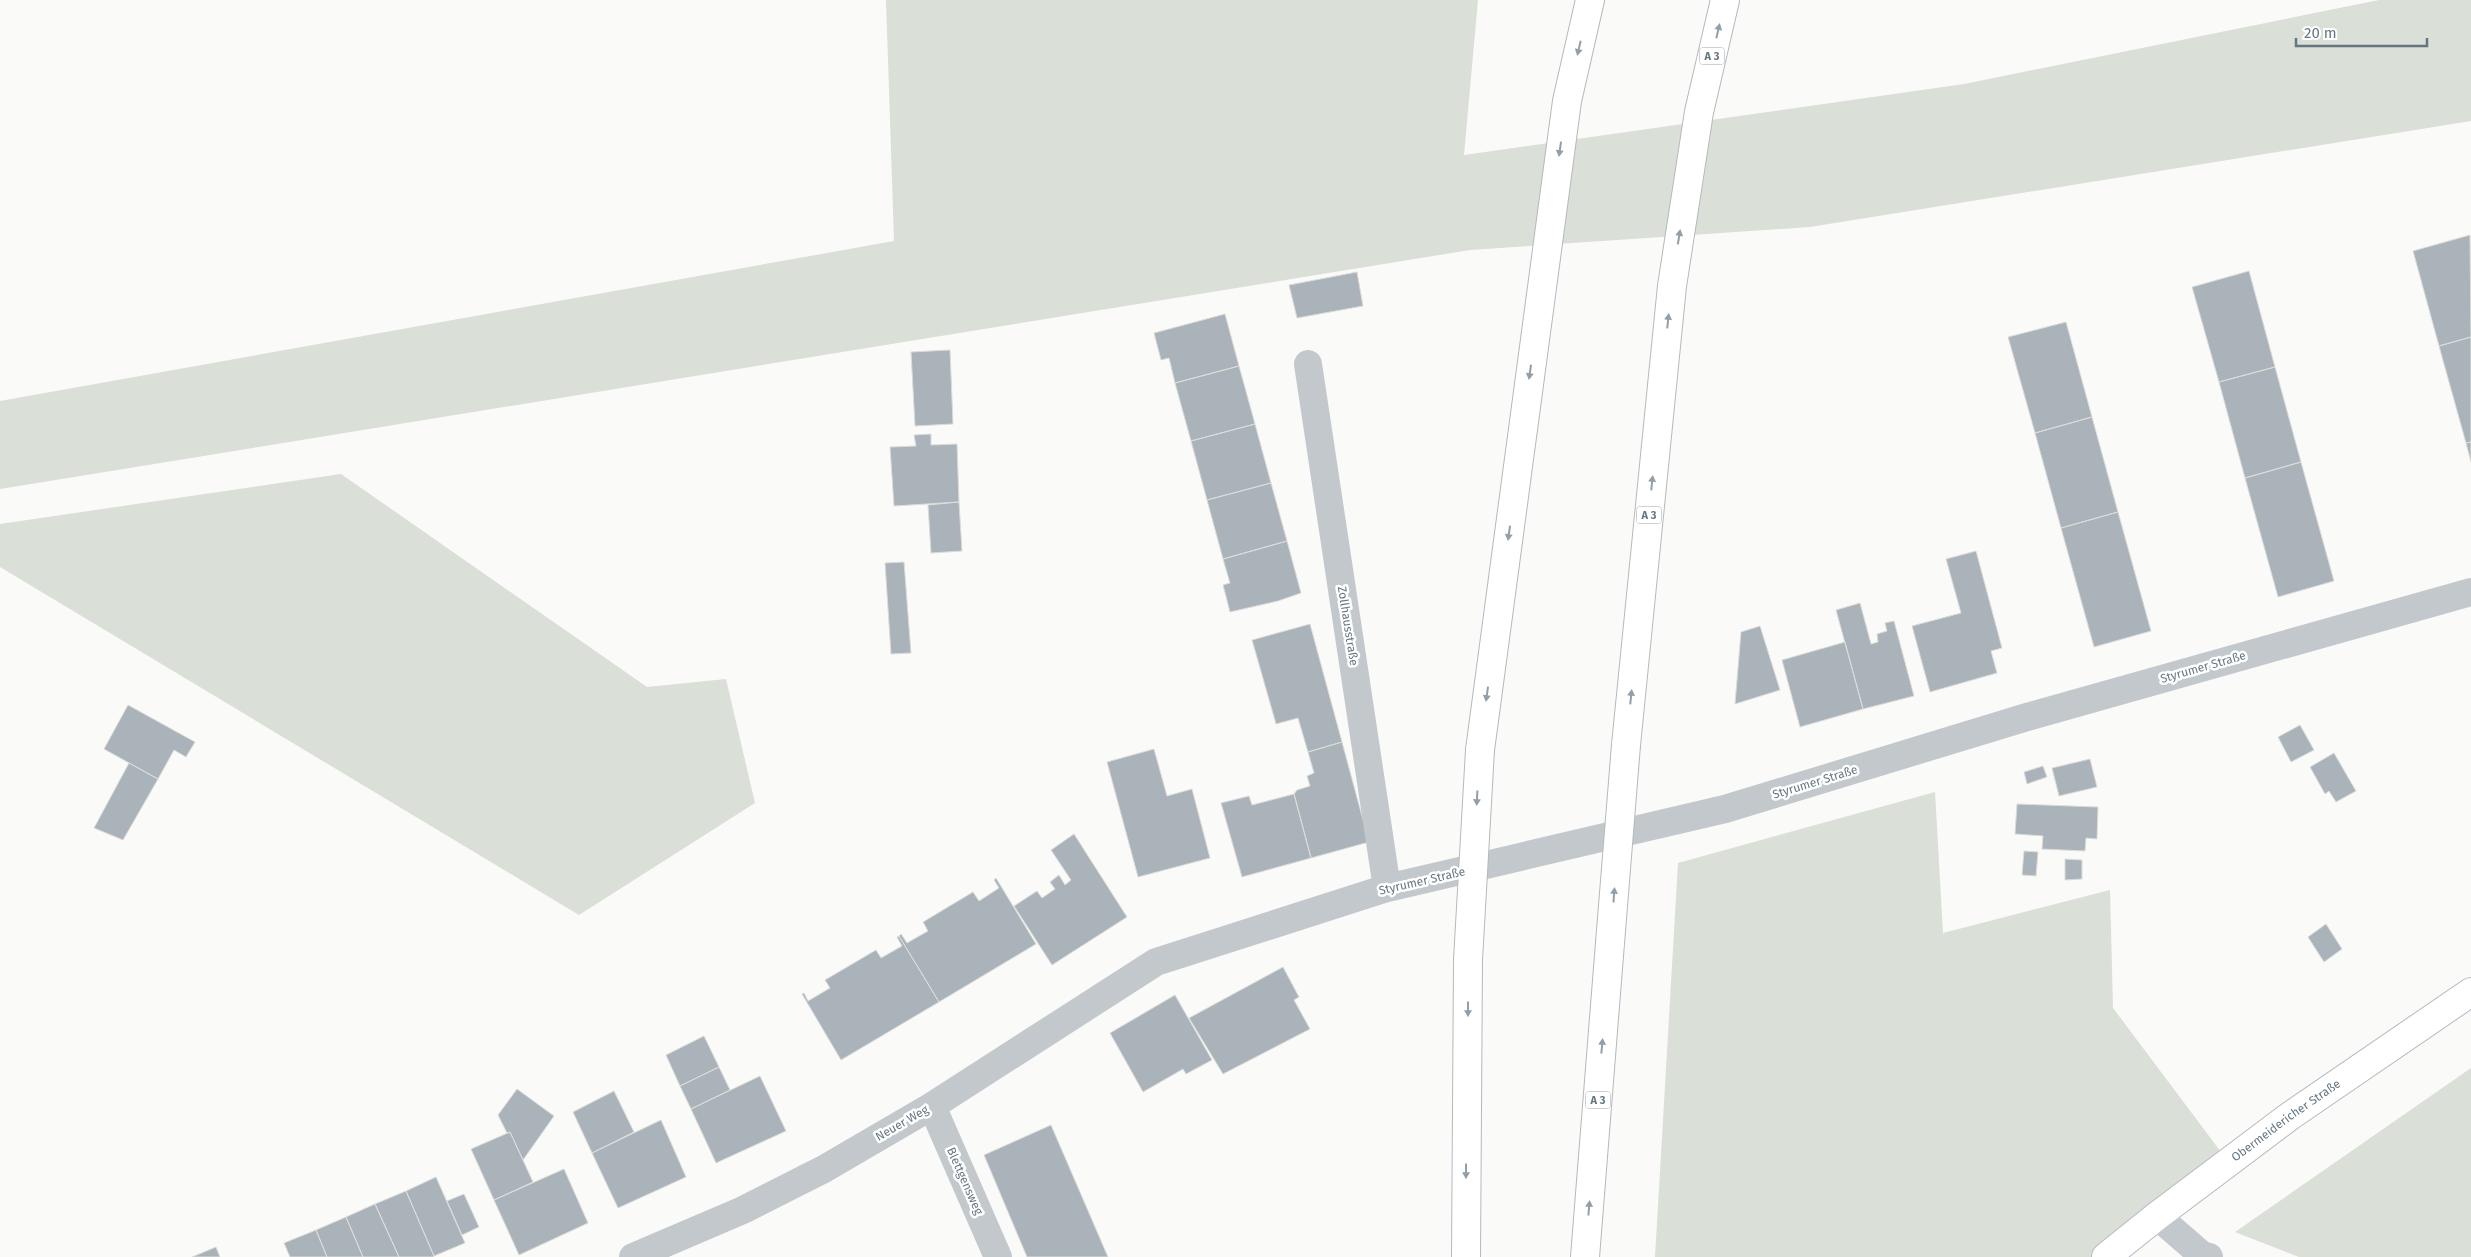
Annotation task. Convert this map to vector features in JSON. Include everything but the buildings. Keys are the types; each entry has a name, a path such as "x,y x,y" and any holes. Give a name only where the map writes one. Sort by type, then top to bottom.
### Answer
{"main road":[{"path":"1466,1257 1468,960 1480,750 1567,101 1590,0"},
{"name":"A 3","path":"1585,1257 1626,745 1672,286 1699,112 1725,0"},
{"name":"Obermeidericher Straße","path":"2106,1257 2157,1216 2290,1116 2471,992"}],"street":[{"name":"Zollhausstraße","path":"1308,364 1387,888"},
{"name":"Styrumer Straße","path":"1156,962 1387,888 1725,809 2027,717 2471,592"},
{"name":"Neuer Weg","path":"634,1257 774,1196 932,1106 1156,962"},
{"name":"Blettgensweg","path":"932,1106 998,1257"},
{"path":"2157,1216 2202,1255 2209,1257"}],"shaded area":[{"path":"886,0 1478,0 1464,155 1964,84 2379,0 2471,0 2471,121 1810,227 1470,250 0,489 0,401 894,241"},
{"path":"341,474 647,687 726,679 755,803 579,915 0,567 0,524"},
{"path":"1935,792 1943,933 2110,890 2113,1008 2224,1156 2105,1257 1655,1257 1678,863"},
{"path":"2471,1068 2471,1257 2299,1257 2235,1232"}]}
